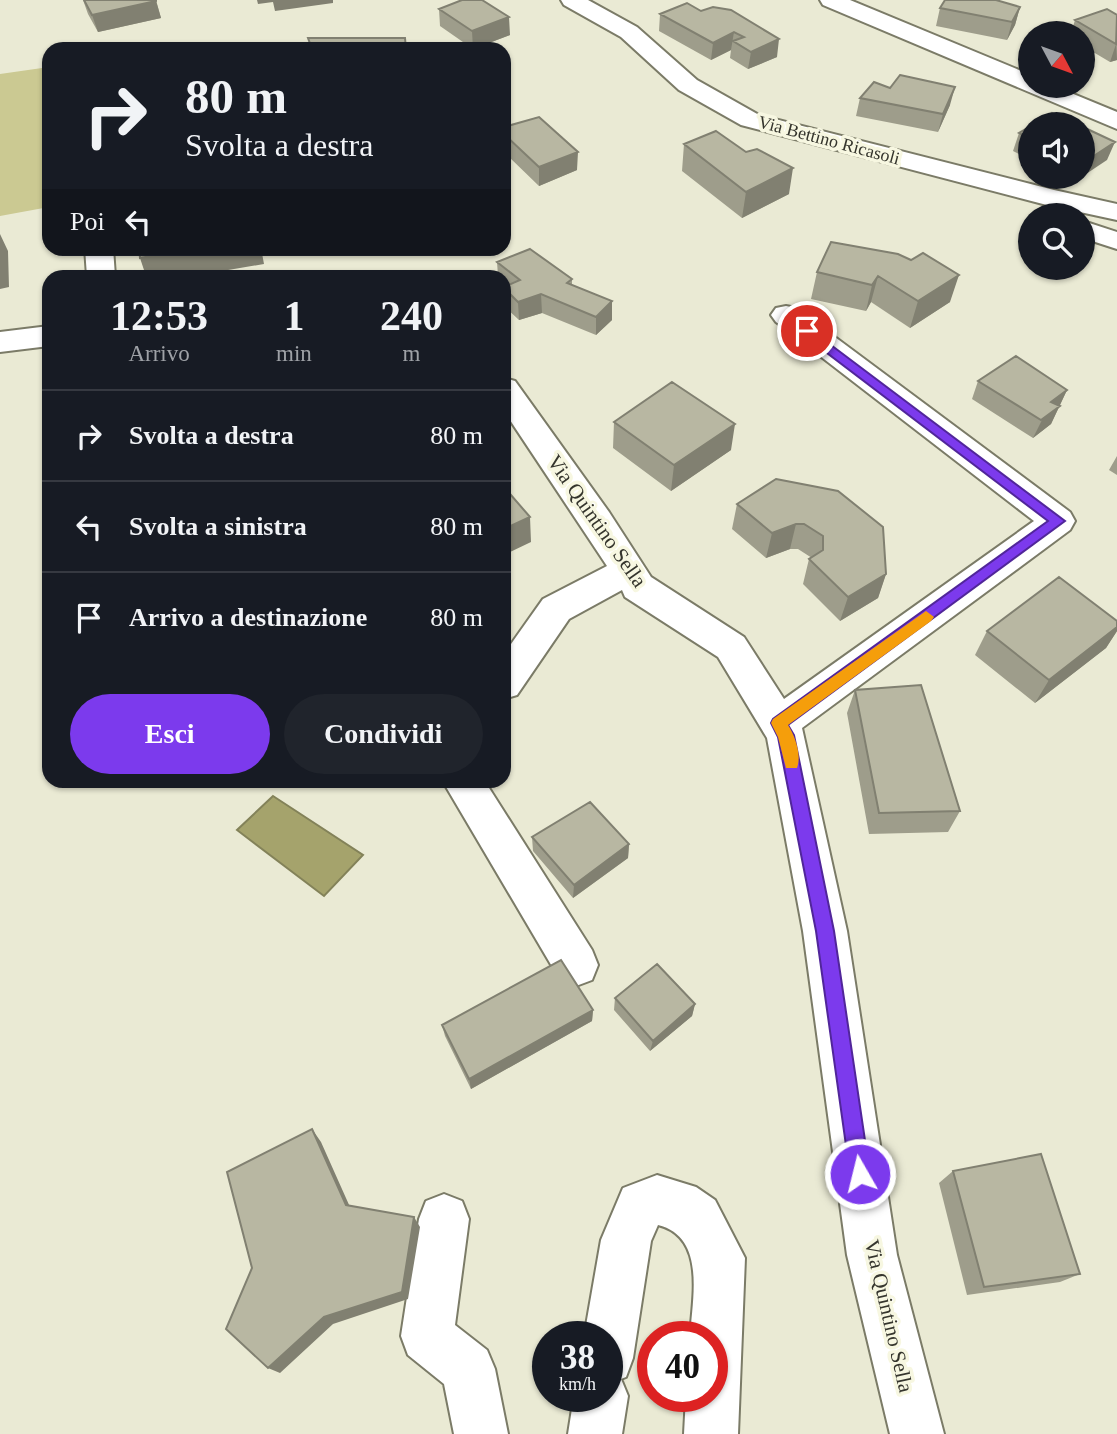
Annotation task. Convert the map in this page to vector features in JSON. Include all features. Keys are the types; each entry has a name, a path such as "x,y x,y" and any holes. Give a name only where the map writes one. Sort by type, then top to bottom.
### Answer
{"street":[{"name":"Via Bettino Ricasoli","path":"572,0 629,32 688,85 750,120 849,145 1035,203"},
{"path":"831,0 1018,79"},
{"path":"1063,98 1117,121"},
{"path":"1095,210 1117,212"},
{"path":"1095,233 1117,241"},
{"path":"779,723 1073,522 786,315"},
{"path":"0,342 42,336"},
{"name":"Via Quintino Sella","path":"511,398 597,521 638,587 731,647 786,735 825,931 872,1255 917,1434"},
{"path":"511,666 556,609 628,571"},
{"path":"468,788 576,965"},
{"path":"613,1321 626,1240 641,1206 657,1200 678,1205 697,1218 720,1258 711,1434"},
{"path":"444,1219 427,1336 468,1369 481,1434"},
{"path":"595,1434 598,1412"}],"shaded area":[{"path":"42,68 42,208 0,216 0,74"},
{"path":"273,796 363,855 324,896 237,830"}],"building":[{"path":"84,0 156,0 156,1 92,15"},
{"path":"462,0 482,0 509,17 472,31 439,9"},
{"path":"945,0 996,0 1020,7 1012,22 940,8"},
{"path":"687,3 701,11 713,7 731,10 779,39 751,52 733,41 744,37 734,32 713,43 660,14"},
{"path":"1107,9 1117,15 1116,44 1096,32 1096,21 1075,20"},
{"path":"308,38 405,38 405,42 309,42"},
{"path":"900,75 955,87 943,114 860,98 874,82 890,88"},
{"path":"539,117 578,152 539,167 511,141 511,125"},
{"path":"716,131 746,152 757,149 793,168 746,192 684,144"},
{"path":"1095,133 1115,142 1095,155"},
{"path":"831,242 898,254 911,260 923,253 959,275 918,301 878,276 872,285 817,272"},
{"path":"530,249 572,279 567,283 612,301 596,317 541,294 518,302 511,295 511,284 520,280 511,270 497,262"},
{"path":"1016,356 1067,390 1051,402 1060,406 1041,420 978,381"},
{"path":"672,382 735,424 674,465 614,422"},
{"path":"776,479 838,491 883,527 886,574 848,597 809,559 823,550 823,536 804,524 796,524 772,533 737,504"},
{"path":"511,495 530,517 511,526"},
{"path":"1059,577 1117,621 1117,627 1049,680 987,631"},
{"path":"921,685 960,811 879,813 855,690"},
{"path":"590,802 629,844 574,885 532,837"},
{"path":"561,960 593,1010 469,1079 442,1025"},
{"path":"657,964 695,1004 653,1041 615,998"},
{"path":"312,1129 346,1205 414,1217 402,1292 324,1317 268,1368 226,1329 252,1268 227,1172"},
{"path":"1041,1154 1080,1274 984,1287 953,1171"}],"slow traffic":[{"path":"791,763 786,735 779,723 926,617"}],"route":[{"path":"807,331 1058,521 779,723 786,735 825,931 860,1174"}]}
